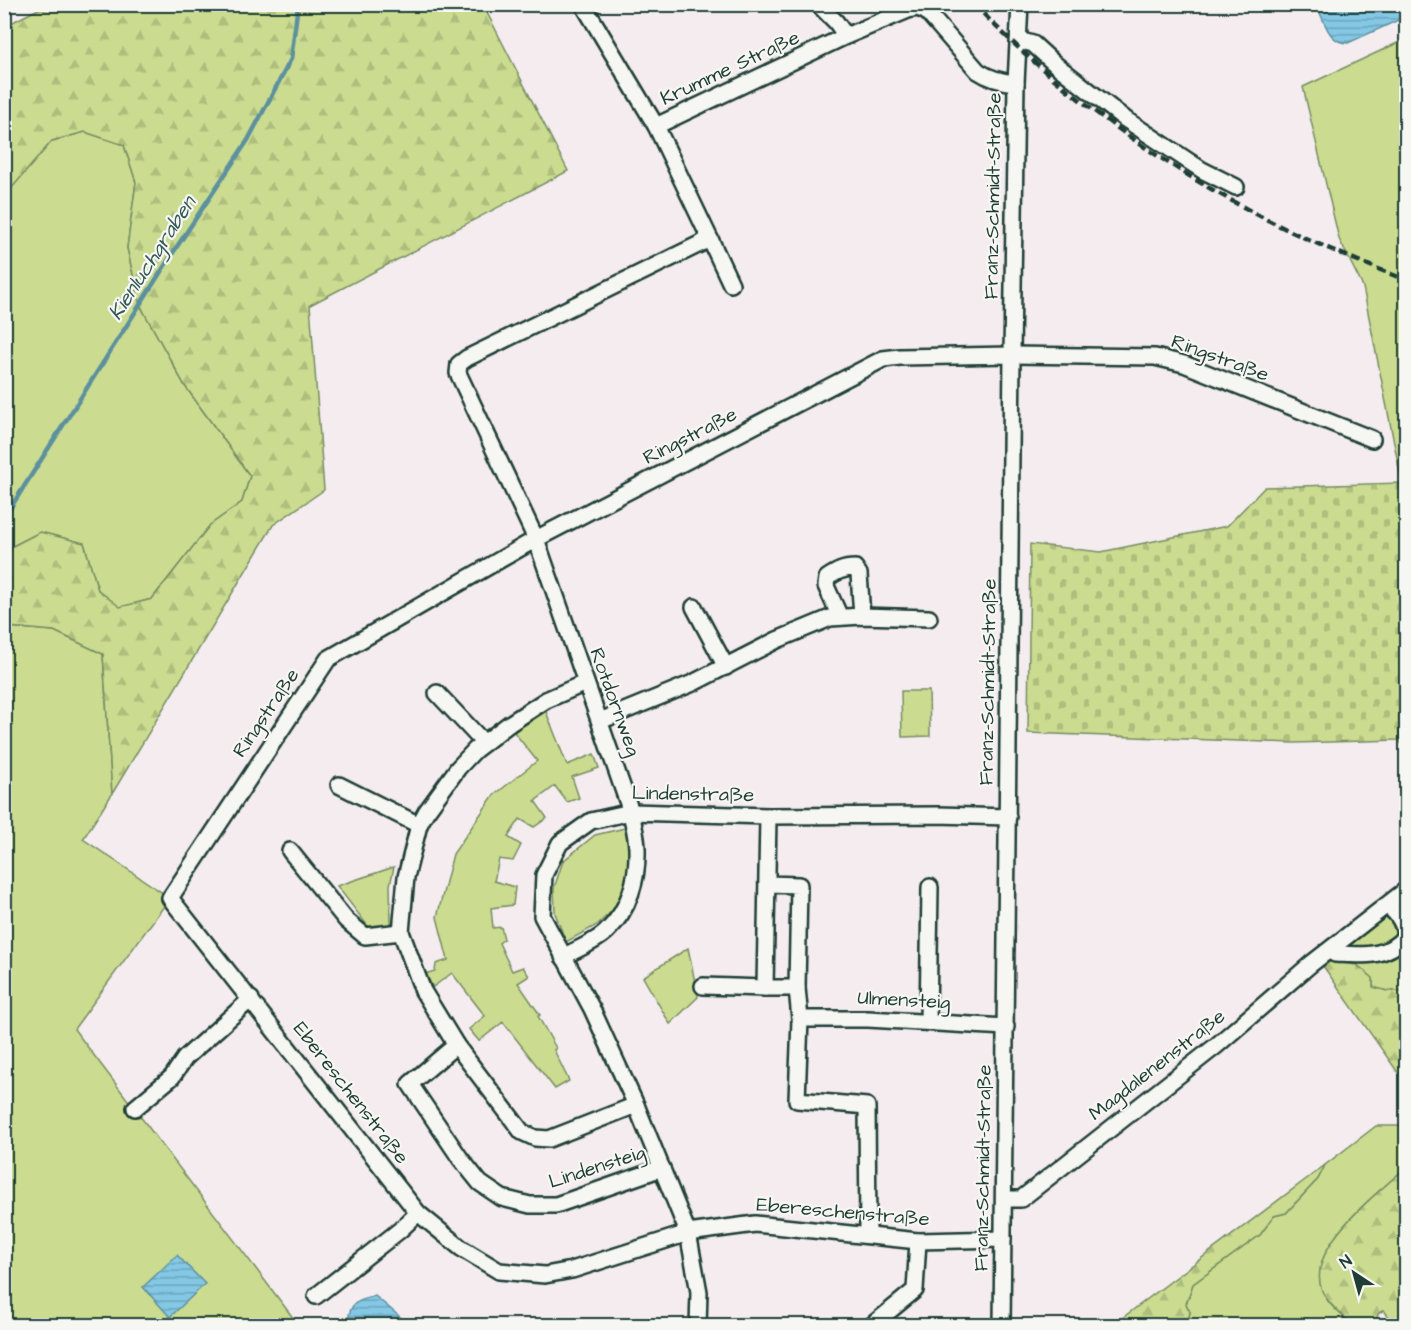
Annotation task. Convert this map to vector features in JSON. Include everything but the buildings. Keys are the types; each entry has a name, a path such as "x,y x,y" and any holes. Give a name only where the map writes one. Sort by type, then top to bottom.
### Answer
{"street":[{"path":"583,4 657,126"},
{"path":"818,4 846,36"},
{"name":"Franz-Schmidt-Straße","path":"1002,1326 1011,355 1016,83 1020,4"},
{"name":"Krumme Straße","path":"730,284 657,126 846,36 918,8 927,12 978,71 988,78 1016,83"},
{"path":"1019,40 1033,44 1125,119 1202,170 1236,187"},
{"path":"536,539 458,373 459,364 710,239"},
{"name":"Ringstraße","path":"170,898 328,659 536,539 883,359 1011,355 1155,357 1184,364 1372,439"},
{"name":"Rotdornweg","path":"536,539 631,812 637,850 633,885 628,902 606,932 563,957"},
{"path":"840,617 826,586 827,578 847,568 855,568 859,574 862,616"},
{"path":"694,607 726,667"},
{"path":"600,721 693,683 777,640 831,618 862,616 929,618"},
{"path":"585,682 546,700 484,743 458,768 419,825 406,877 400,932 423,991 456,1045 522,1132 535,1138 549,1138 636,1105"},
{"path":"437,693 484,743"},
{"path":"339,785 419,825"},
{"name":"Lindenstraße","path":"698,1326 699,1292 688,1233 636,1105 592,1009 542,916 544,875 560,843 591,821 631,812 768,816 1008,817"},
{"path":"765,988 768,816"},
{"path":"290,851 346,921 365,936 400,932"},
{"path":"767,884 799,885 797,988 800,1019 797,1100 867,1106 868,1234"},
{"path":"928,1022 930,887"},
{"name":"Magdalenenstraße","path":"1004,1199 1022,1199 1224,1039 1311,964 1407,890"},
{"name":"Ebereschenstraße","path":"170,898 418,1213 460,1248 499,1271 545,1275 572,1270 688,1233 755,1224 918,1241 1003,1239"},
{"path":"1330,951 1335,954 1377,954 1397,946 1405,936 1404,926 1398,915 1388,906"},
{"path":"703,986 797,988"},
{"path":"135,1108 172,1077 185,1058 251,999"},
{"name":"Ulmensteig","path":"800,1019 928,1022 1006,1028"},
{"name":"Lindensteig","path":"456,1045 410,1084 460,1158 480,1183 502,1198 530,1205 556,1204 662,1168"},
{"path":"316,1296 400,1230 418,1213"},
{"path":"871,1326 915,1290 918,1241"}],"green space":[{"path":"48,4 483,5 568,171 310,305 324,490 273,525 112,794 103,654 54,631 8,627 4,620 5,550 40,532 84,543 98,590 120,607 152,599 210,525 242,502 250,476 185,386 140,305 127,248 136,182 124,145 85,132 52,141 5,196 5,26"},
{"path":"1406,39 1406,483 1402,483 1363,287 1339,239 1303,87"},
{"path":"85,132 124,145 136,182 127,248 140,305 185,386 250,476 242,502 210,525 152,599 120,608 98,590 84,543 40,532 5,550 4,196 52,141"},
{"path":"1402,483 1399,740 1294,743 1028,733 1030,544 1101,552 1227,526 1265,487"},
{"path":"1402,483 1406,483 1406,750 1399,740"},
{"path":"4,620 8,627 54,631 103,654 112,794 83,839 170,898 74,1029 294,1319 316,1325 5,1325"},
{"path":"901,691 929,691 930,736 902,737"},
{"path":"543,704 567,765 594,754 599,768 572,777 579,798 567,802 555,786 535,801 547,818 534,827 520,819 508,837 521,845 513,861 499,859 494,881 515,887 513,905 491,908 493,928 501,927 504,939 499,943 512,971 523,967 529,976 518,983 540,1015 538,1016 556,1048 554,1050 569,1081 555,1089 503,1022 479,1041 469,1029 485,1016 452,973 433,987 425,974 435,971 436,964 448,960 437,917 453,854 493,796 537,761 510,727"},
{"path":"625,828 631,852 626,883 620,900 597,925 566,942 555,913 554,888 563,861 595,835"},
{"path":"394,867 390,885 391,924 370,929 337,886"},
{"path":"1388,917 1396,919 1401,936 1382,949 1345,950 1344,946 1378,920"},
{"path":"1406,939 1406,1003 1403,1004 1404,991 1387,991 1373,987 1373,978 1357,965 1325,961 1330,957 1384,960"},
{"path":"688,948 698,997 670,1024 643,977"},
{"path":"1325,961 1357,965 1373,978 1373,987 1387,991 1404,991 1406,1084 1321,963"},
{"path":"1376,1126 1406,1126 1406,1167 1357,1211 1341,1229 1328,1248 1321,1268 1321,1287 1332,1306 1357,1325 1178,1325 1188,1321 1190,1312 1186,1304 1193,1284 1260,1235 1274,1216 1286,1213 1318,1179 1325,1165"},
{"path":"1325,1165 1318,1179 1286,1213 1274,1216 1260,1235 1193,1284 1186,1304 1190,1312 1188,1321 1178,1325 1113,1325"},
{"path":"1406,1167 1406,1325 1393,1322 1384,1310 1379,1313 1373,1325 1354,1323 1344,1318 1330,1303 1320,1285 1320,1267 1328,1248 1358,1210"}],"water":[{"path":"1323,5 1406,5 1406,11 1403,18 1348,43 1337,40 1330,33 1320,13"},
{"path":"177,1255 205,1284 170,1317 143,1287"},
{"path":"375,1296 408,1325 354,1325 348,1320 353,1305"}],"waterway":[{"name":"Kienluchgraben","path":"4,518 178,245 248,140 291,59 298,4"},
{"path":"4,1319 16,1326"}],"railway":[{"path":"974,4 1052,77 1140,144 1234,202 1282,227 1406,280"}]}
